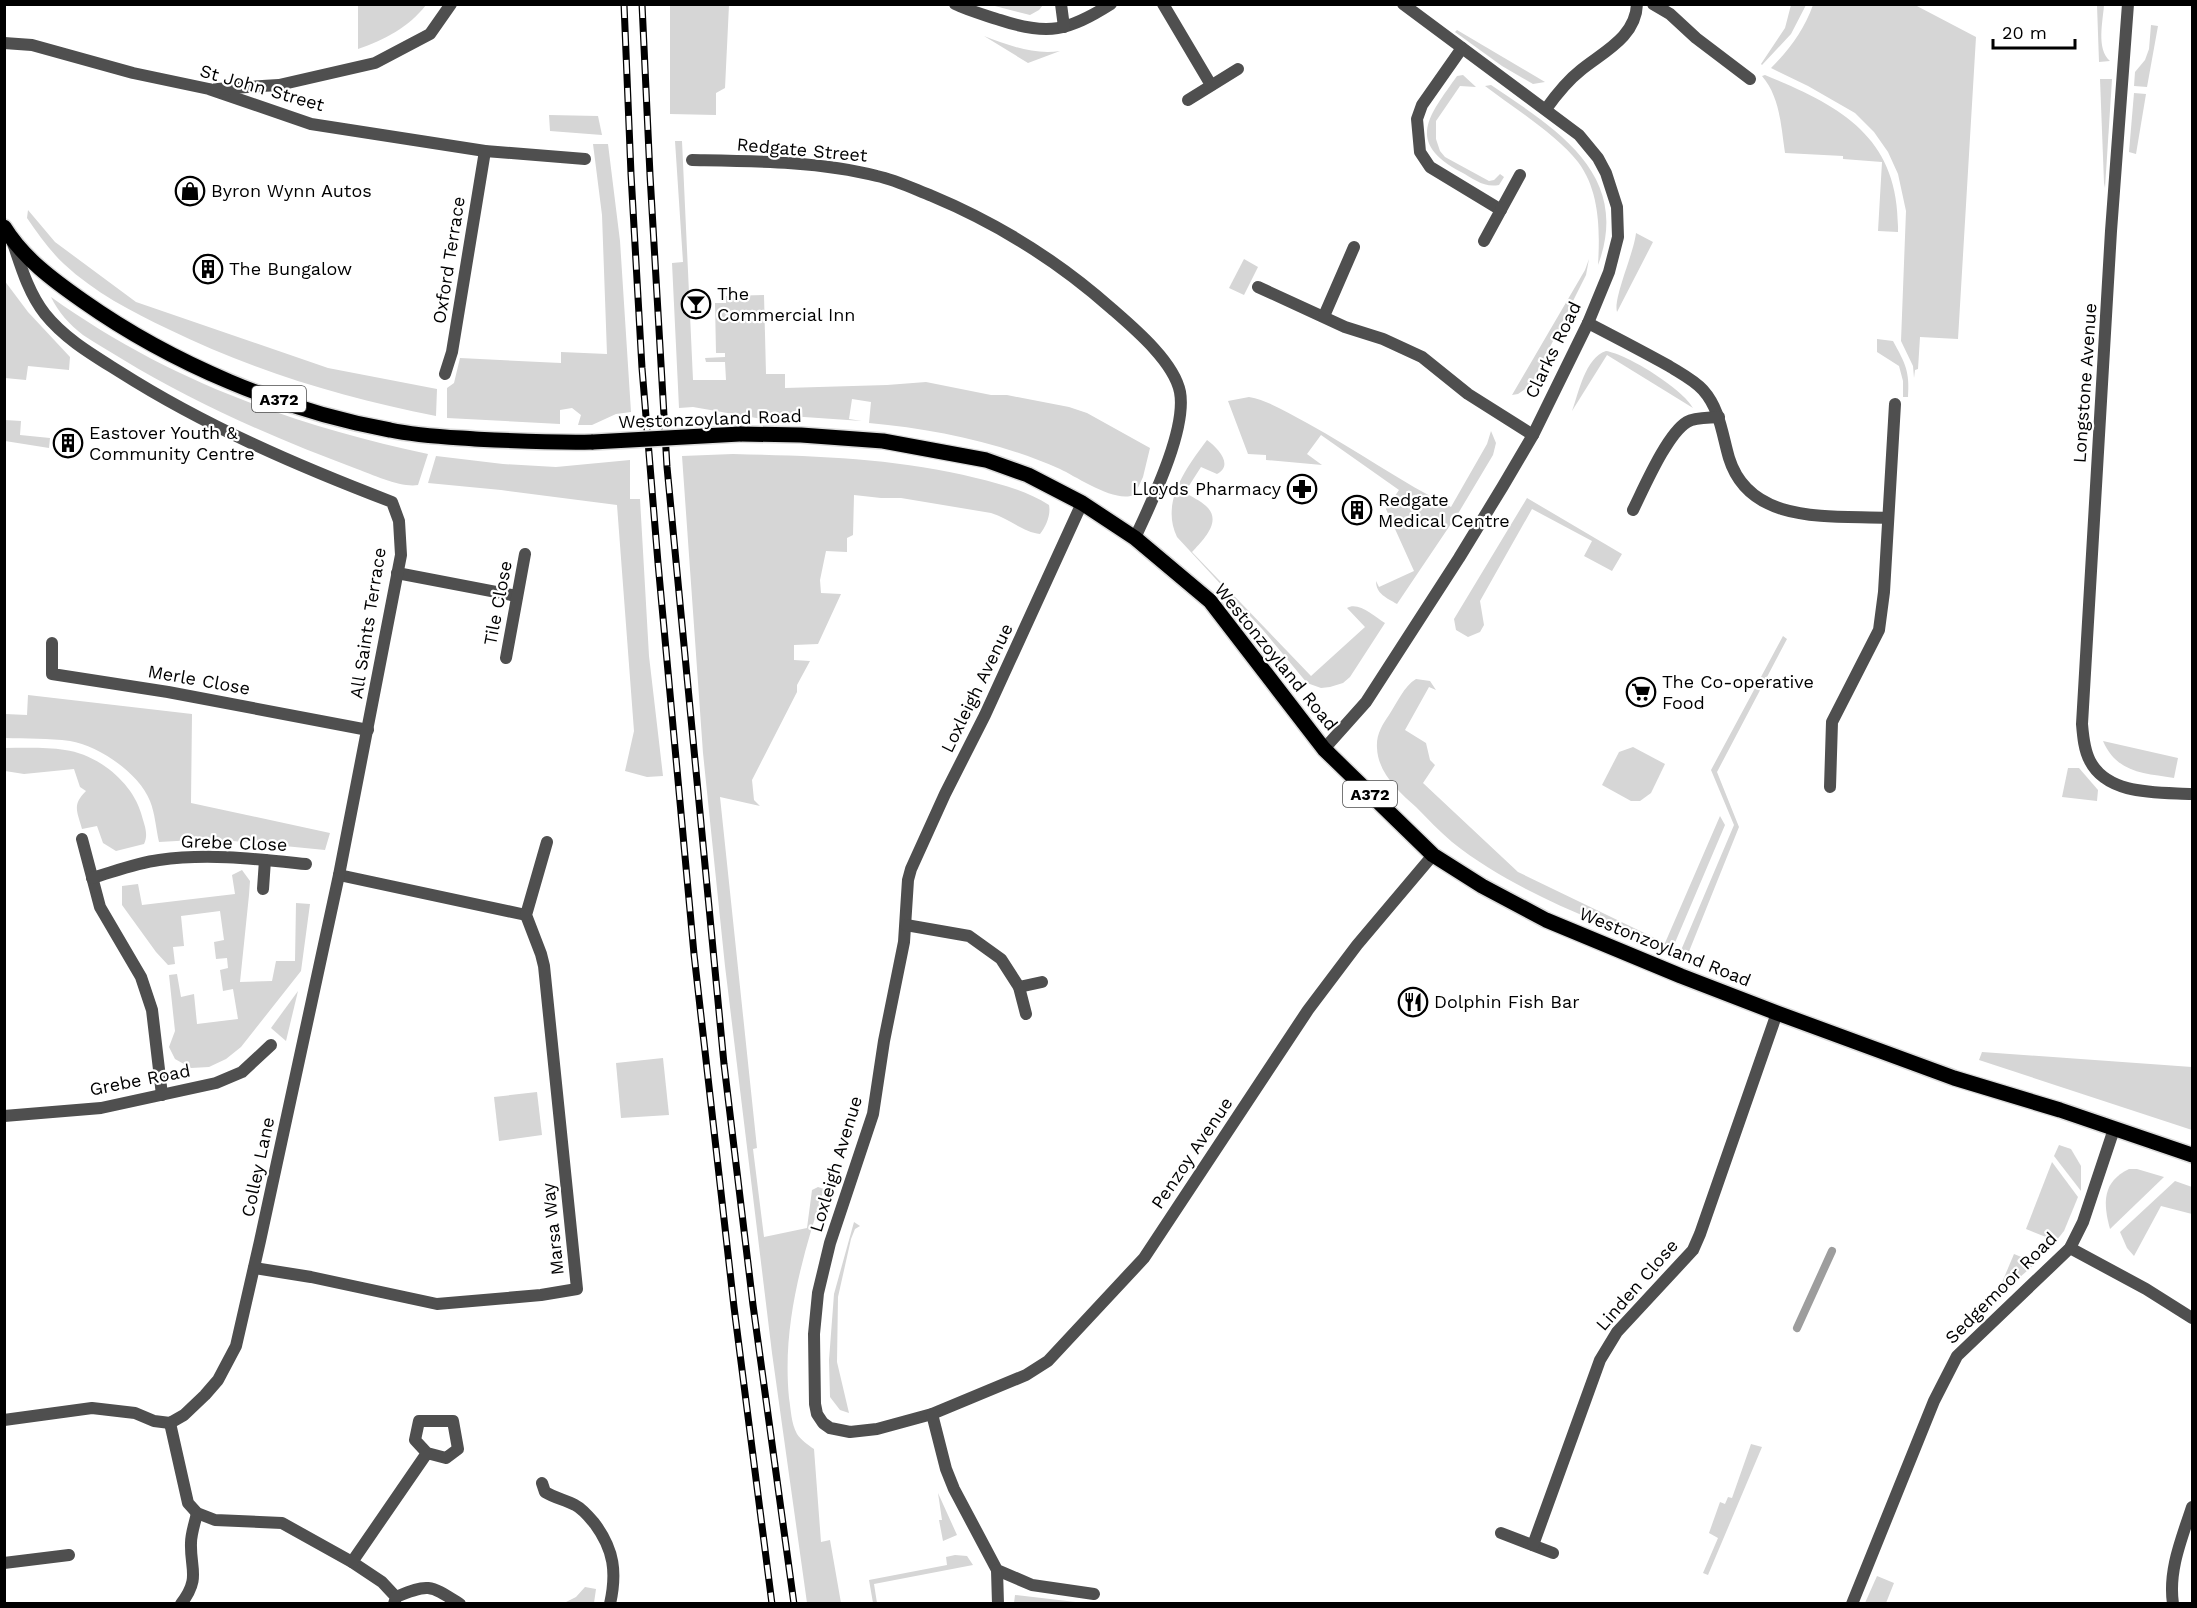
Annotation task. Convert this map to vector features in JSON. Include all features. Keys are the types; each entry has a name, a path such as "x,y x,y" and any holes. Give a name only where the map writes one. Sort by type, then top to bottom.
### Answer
{"main road":[{"name":"Westonzoyland Road","path":"7,231 30,261 60,285 110,321 174,356 243,387 318,413 388,430 437,437 520,442 593,442 740,434 801,435 883,441 969,456 1028,475 1082,503 1136,538 1210,601 1324,749 1434,855 1482,886 1546,920 1777,1013 1954,1078 2193,1155"}],"street":[{"path":"209,89 279,85 375,63 430,34 451,4"},
{"path":"955,4 1026,28 1044,31 1090,18 1111,4"},
{"path":"1060,4 1064,27"},
{"path":"1163,4 1211,85"},
{"name":"Clarks Road","path":"1324,749 1366,702 1481,522 1533,435 1588,323 1615,256 1618,237 1617,207 1606,173 1579,135 1403,4"},
{"path":"1546,109 1565,84 1628,31 1634,23 1637,4"},
{"path":"1653,4 1670,14 1696,38 1750,79"},
{"name":"Longstone Avenue","path":"2128,4 2111,231 2082,724 2084,744 2090,762 2114,783 2128,788 2193,794"},
{"name":"St John Street","path":"4,43 32,45 133,73 209,89 311,123 485,151 585,159"},
{"path":"1462,48 1422,105 1417,119 1420,152 1430,167 1501,210"},
{"path":"1188,100 1238,69"},
{"name":"Oxford Terrace","path":"445,374 452,352 485,151"},
{"name":"Redgate Street","path":"692,160 840,169 879,176 981,218 1045,256 1098,297 1152,348 1174,374 1180,392 1181,405 1171,450 1136,538"},
{"path":"1484,242 1520,175"},
{"name":"All Saints Terrace","path":"7,231 24,276 44,312 65,335 90,353 154,393 232,435 392,502 399,520 401,555 368,730"},
{"path":"1324,316 1354,247"},
{"path":"1258,287 1357,332 1403,347 1422,357 1468,394 1533,435"},
{"path":"1588,323 1650,356 1702,388 1719,417 1729,456 1739,479 1768,505 1797,513 1888,518"},
{"path":"1830,787 1833,752 1832,722 1879,630 1884,592 1895,404"},
{"path":"1633,510 1657,461 1683,424 1696,419 1719,417"},
{"name":"Loxleigh Avenue","path":"817,1414 814,1334 818,1293 828,1252 873,1114 884,1041 899,976 911,869 945,794 995,694 1082,503"},
{"name":"Tile Close","path":"506,658 525,554"},
{"path":"398,573 518,596"},
{"name":"Merle Close","path":"52,643 52,674 168,692 368,730"},
{"name":"Colley Lane","path":"170,1423 184,1415 218,1380 236,1346 339,875 368,730"},
{"path":"82,839 100,907 141,977 152,1010 162,1095"},
{"path":"339,875 526,915 547,842"},
{"name":"Penzoy Avenue","path":"817,1414 830,1428 850,1432 894,1426 932,1414 1039,1368 1144,1258 1308,1010 1357,945 1434,855"},
{"name":"Grebe Close","path":"92,878 157,860 231,857 306,864"},
{"path":"263,889 266,860"},
{"name":"Marsa Way","path":"254,1268 311,1277 437,1304 541,1295 577,1289 544,966 542,954 526,915"},
{"path":"906,925 969,936 1001,959 1019,987 1026,1014"},
{"path":"1019,987 1042,982"},
{"name":"Linden Close","path":"1533,1545 1600,1360 1617,1332 1687,1257 1700,1234 1777,1013"},
{"name":"Grebe Road","path":"4,1116 101,1108 216,1083 242,1072 271,1045"},
{"name":"Sedgemoor Road","path":"1852,1604 1934,1401 1957,1356 2070,1248 2083,1222 2114,1128"},
{"path":"2070,1248 2146,1289 2193,1318"},
{"path":"4,1420 92,1408 135,1413 154,1421 170,1423 188,1503 197,1513 215,1520 282,1523 352,1562 382,1582 395,1600 415,1589 432,1587 460,1604"},
{"path":"932,1414 946,1469 954,1489 997,1570 998,1604"},
{"path":"352,1562 427,1453"},
{"path":"542,1483 545,1492 556,1499 575,1505 590,1518 608,1541 613,1571 610,1604"},
{"path":"2173,1604 2171,1593 2175,1558 2193,1507"},
{"path":"181,1604 195,1574 191,1542 197,1513"},
{"path":"1501,1533 1553,1553"},
{"path":"4,1563 69,1555"},
{"path":"997,1570 1032,1585 1094,1594"}],"shaded area":[{"path":"358,4 426,5 412,20 395,32 358,49"},
{"path":"670,5 729,5 725,88 716,93 716,115 670,114"},
{"path":"991,5 1043,5 1030,15"},
{"path":"1791,5 1806,5 1791,34 1762,65 1785,28"},
{"path":"1813,5 1915,5 1976,37 1958,339 1920,337 1918,369 1915,370 1914,378 1913,366 1901,341 1906,211 1898,174 1888,152 1874,132 1855,113 1771,68 1796,39"},
{"path":"2097,5 2104,5 2102,42 2110,61 2099,62"},
{"path":"2151,25 2158,26 2147,87 2134,86 2135,72 2145,60 2149,49"},
{"path":"1457,30 1545,82 1533,84 1502,66 1455,32"},
{"path":"984,36 1011,46 1040,52 1060,51 1028,63"},
{"path":"1463,75 1476,87 1460,86 1436,121 1436,139 1445,157 1489,181 1494,180 1500,174 1504,177 1499,185 1479,182 1444,161 1433,150 1428,139 1431,116 1457,76"},
{"path":"1765,75 1819,100 1862,130 1877,149 1889,172 1896,200 1898,232 1878,231 1882,162 1843,159 1843,156 1785,153 1779,112 1773,93 1762,76"},
{"path":"2100,79 2112,79 2105,188 2104,183"},
{"path":"1491,85 1562,137 1582,157 1596,180 1605,205 1606,233 1598,265 1597,212 1595,198 1585,173 1558,141 1485,86"},
{"path":"2134,93 2146,94 2136,154 2129,152"},
{"path":"549,115 598,116 602,135 550,131"},
{"path":"675,141 682,141 693,380 726,380 725,362 706,362 705,358 725,357 725,353 716,353 715,303 726,303 726,296 764,295 766,374 785,374 785,388 926,382 1069,407 1087,413 1150,448 1143,477 1135,494 1118,496 1108,493 1060,469 990,444 942,433 869,423 871,402 852,399 849,419 862,421 804,417 762,419 693,407 679,408 672,263 683,262"},
{"path":"593,144 608,144 620,241 631,412 616,414 592,425 578,425 581,415 572,408 560,410 560,424 447,418 447,388 454,383 460,358 561,363 561,352 607,354 602,215"},
{"path":"28,210 55,242 136,302 328,368 437,389 436,416 367,401 299,382 233,358 141,316 114,301 64,264 27,218"},
{"path":"1636,233 1653,242 1617,312 1618,297"},
{"path":"1244,259 1258,267 1244,295 1229,288"},
{"path":"1589,259 1586,275 1531,385 1518,394 1512,395 1585,270"},
{"path":"4,280 28,312 70,357 69,370 28,366 26,380 5,378"},
{"path":"51,297 139,352 231,395 327,428 428,454 418,485 404,485 327,458 237,420 179,391 83,335 65,318"},
{"path":"1877,339 1893,341 1904,362 1908,397 1903,397 1903,381 1899,366 1877,352"},
{"path":"1606,351 1627,358 1667,382 1693,408 1607,355 1572,411 1588,368 1599,355"},
{"path":"1249,397 1286,411 1451,507 1487,444 1491,431 1496,443 1493,455 1459,512 1397,604 1380,592 1376,581 1379,587 1414,571 1386,509 1399,490 1321,435 1307,454 1322,465 1266,460 1266,455 1248,454 1228,401"},
{"path":"5,420 21,421 20,435 50,438 49,448 5,441"},
{"path":"1207,440 1216,447 1224,461 1224,466 1217,474 1201,467 1185,492 1206,506 1213,518 1210,530 1192,552 1311,676 1365,627 1347,608 1356,606 1385,623 1350,677 1343,683 1321,688 1307,683 1263,630 1177,537 1172,511 1174,498 1184,473"},
{"path":"733,454 855,459 916,466 1014,488 1049,505 1048,520 1040,534 1028,531 991,513 901,498 854,495 853,535 847,538 847,552 826,551 820,580 821,593 841,594 818,644 794,645 794,660 810,661 797,685 797,692 752,780 754,800 760,806 720,797 757,1148 753,1149 764,1237 807,1228 812,1190 818,1187 824,1189 801,1266 791,1318 788,1344 789,1398 797,1434 814,1449 821,1542 830,1540 841,1603 807,1603 772,1353 725,966 703,753 682,456"},
{"path":"436,456 503,464 556,467 630,460 630,499 640,499 649,656 663,776 647,777 625,771 634,731 617,505 428,483"},
{"path":"1527,498 1622,554 1612,571 1584,556 1592,541 1532,509 1480,601 1484,625 1480,632 1468,637 1456,630 1454,619"},
{"path":"1783,636 1787,639 1717,772 1739,827 1686,959 1679,955 1734,825 1711,770"},
{"path":"1416,679 1430,681 1436,690 1429,687 1405,730 1426,743 1430,760 1435,765 1423,783 1518,872 1665,943 1720,816 1725,825 1671,952 1586,917 1503,876 1452,842 1396,788 1381,766 1377,739 1382,726 1401,695"},
{"path":"28,695 192,714 191,803 330,833 325,850 212,839 159,842 153,811 145,791 117,762 93,749 70,741 5,738 5,714 27,715"},
{"path":"2103,741 2178,758 2174,778 2132,770 2116,760"},
{"path":"1633,747 1665,764 1651,793 1640,801 1631,801 1602,785 1619,752"},
{"path":"4,748 65,750 89,757 112,771 130,791 141,813 146,829 144,844 116,851 103,843 97,826 82,829 77,804 86,791 80,787 74,769 24,774 5,771"},
{"path":"2068,768 2079,768 2098,790 2097,801 2062,797"},
{"path":"242,870 250,881 240,982 272,981 276,961 295,961 296,903 310,904 301,971 241,1047 226,1059 209,1067 191,1068 175,1059 169,1047 175,1031 169,975 177,974 181,997 194,994 197,1024 238,1019 233,989 223,991 220,970 228,968 227,958 216,959 214,942 224,940 220,911 181,916 184,946 173,947 175,964 168,965 122,905 122,886 138,884 142,905 235,894 232,875"},
{"path":"298,991 286,1041 271,1028"},
{"path":"1982,1052 2192,1067 2192,1130 1979,1060"},
{"path":"663,1058 669,1115 621,1118 616,1063"},
{"path":"537,1092 542,1135 499,1141 494,1097"},
{"path":"2059,1145 2071,1149 2081,1166 2081,1191 2054,1156"},
{"path":"2052,1162 2078,1197 2064,1231 2056,1241 2026,1229"},
{"path":"2129,1169 2164,1177 2110,1229 2106,1210 2109,1187 2120,1174"},
{"path":"2175,1181 2192,1187 2192,1214 2161,1206 2134,1256 2127,1248 2120,1232"},
{"path":"854,1222 860,1226 855,1229 851,1239 838,1297 837,1362 849,1413 840,1410 830,1397 829,1360 834,1294"},
{"path":"2014,1254 2036,1263 1995,1299"},
{"path":"1751,1444 1762,1447 1708,1575 1703,1573 1718,1538 1709,1533 1720,1502 1725,1504 1728,1497 1732,1498"},
{"path":"938,1493 957,1535 943,1541 939,1520 942,1520"},
{"path":"967,1556 973,1565 874,1584 877,1603 873,1603 869,1580 947,1565 946,1557"},
{"path":"1877,1576 1894,1583 1886,1603 1865,1603"},
{"path":"585,1587 596,1589 594,1603 564,1603 576,1597"},
{"path":"1015,1595 1084,1603 1014,1603"}],"waterway":[{"path":"1797,1328 1832,1251"}],"railway":[{"path":"624,4 642,368 694,954 734,1307 772,1604"},
{"path":"642,4 667,467 724,1064 753,1305 794,1604"}],"place":[{"name":"Byron Wynn Autos","path":"190,191"},
{"name":"The Bungalow","path":"208,269"},
{"name":"The Commercial Inn","path":"696,304"},
{"name":"Eastover Youth & Community Centre","path":"68,443"},
{"name":"Lloyds Pharmacy","path":"1302,489"},
{"name":"Redgate Medical Centre","path":"1357,510"},
{"name":"The Co-operative Food","path":"1641,692"},
{"name":"Dolphin Fish Bar","path":"1413,1002"}]}
